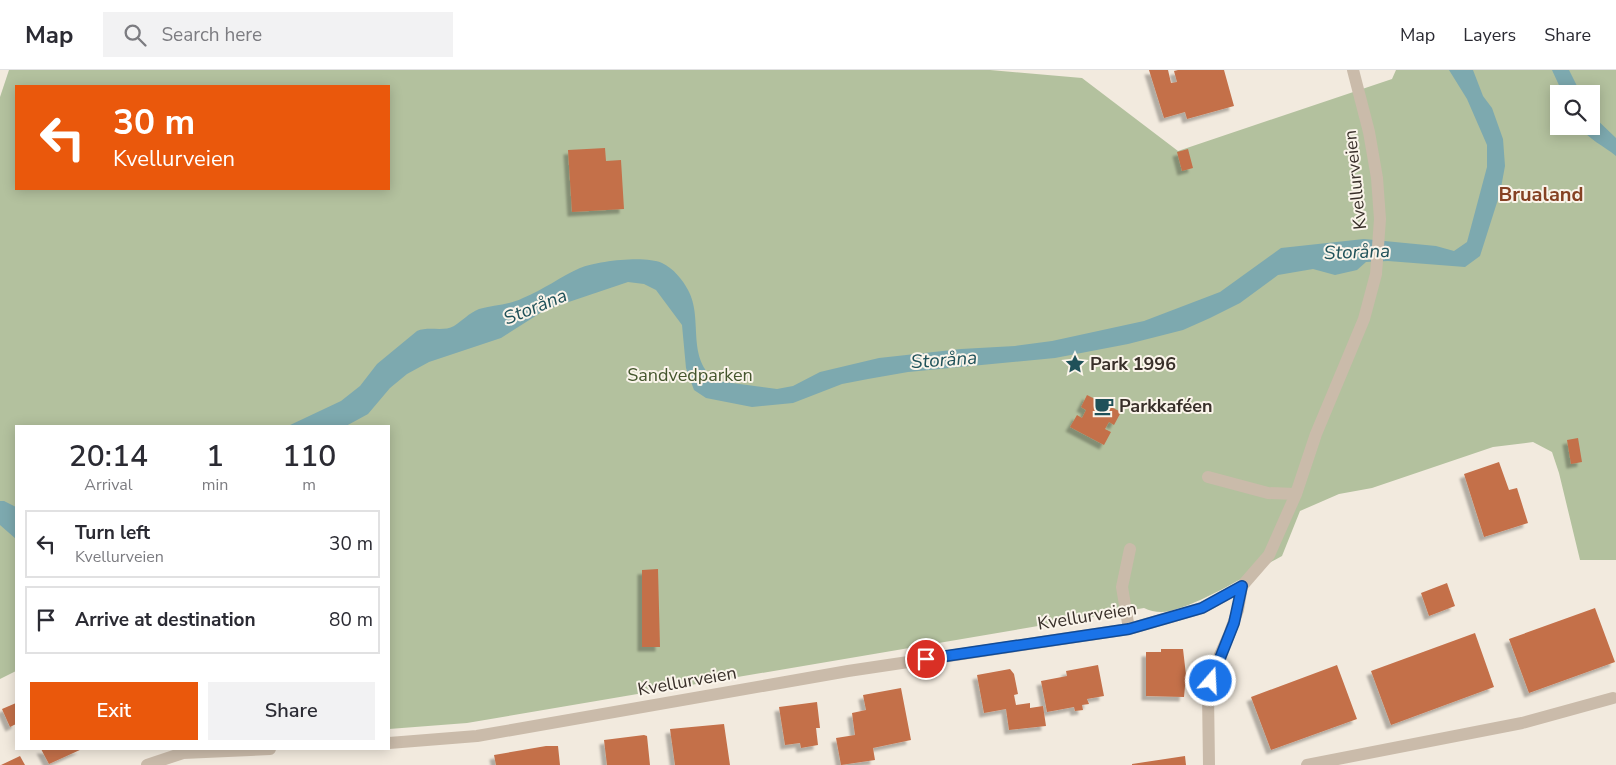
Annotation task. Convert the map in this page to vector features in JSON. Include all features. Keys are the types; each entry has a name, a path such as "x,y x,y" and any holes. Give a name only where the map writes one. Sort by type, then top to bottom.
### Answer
{"street":[{"name":"Kvellurveien","path":"390,743 477,736 848,671 1129,629 1202,608 1242,586 1269,556 1296,494 1316,434 1364,318 1377,265 1379,234 1376,178 1371,141 1353,70"},
{"path":"1208,477 1268,493 1296,494"},
{"path":"1129,629 1122,587 1130,549"},
{"path":"1209,765 1208,693 1214,668 1238,610 1242,586"},
{"path":"1307,765 1522,723 1613,698"},
{"path":"146,765 183,753 248,750"}],"green space":[{"name":"Sandvedparken","path":"9,70 990,70 1082,78 1178,151 1392,79 1396,70 1616,70 1616,560 1580,560 1559,473 1552,452 1533,442 1493,447 1372,488 1339,494 1300,511 1282,556 1198,601 1170,611 1157,612 1144,608 467,723 390,729 390,425 15,425 15,672 0,679 0,97"}],"water":[{"name":"Storåna","path":"1449,70 1473,70 1483,96 1492,108 1503,139 1505,166 1500,193 1480,256 1465,267 1388,261 1366,262 1357,270 1335,275 1313,269 1278,275 1240,303 1210,318 1183,330 1128,344 1055,358 908,372 842,384 793,403 752,407 706,398 694,390 686,368 682,325 656,290 644,284 628,282 545,310 501,338 429,362 407,374 390,388 368,414 348,425 290,425 341,401 360,386 377,364 417,331 450,328 479,309 518,300 580,268 609,261 644,259 662,263 670,268 683,282 693,301 698,350 701,362 707,372 717,381 777,389 793,386 820,372 879,358 1052,341 1144,321 1220,292 1281,248 1364,239 1436,246 1454,251 1467,242 1487,167 1487,145 1467,99"},
{"path":"1552,70 1569,70 1576,85 1559,85"},
{"path":"1600,123 1616,138 1616,156 1587,135 1600,135"},
{"path":"0,501 4,501 15,506 15,538 0,525"}],"building":[{"path":"1149,70 1168,70 1171,83 1177,82 1174,71 1178,70 1224,70 1234,106 1187,119 1185,112 1164,118"},
{"path":"605,148 606,161 621,160 624,209 572,212 568,150"},
{"path":"1188,149 1193,168 1182,171 1177,152"},
{"path":"1087,395 1121,412 1114,425 1109,422 1105,429 1111,432 1104,445 1070,427 1077,415 1082,418 1086,410 1081,407"},
{"path":"1578,438 1582,462 1571,464 1567,440"},
{"path":"1499,462 1509,490 1517,488 1528,523 1484,537 1464,474"},
{"path":"658,569 660,647 642,647 642,570"},
{"path":"1447,583 1455,606 1429,616 1421,593"},
{"path":"1595,608 1615,662 1529,693 1509,639"},
{"path":"1475,633 1494,687 1391,725 1371,671"},
{"path":"1161,649 1183,649 1186,675 1184,697 1146,696 1146,652 1161,652"},
{"path":"1098,665 1104,696 1087,699 1089,704 1082,705 1083,710 1075,711 1074,707 1047,712 1041,681 1067,676 1066,671"},
{"path":"1337,665 1357,719 1271,750 1251,697"},
{"path":"1010,669 1014,674 1018,694 1014,695 1016,705 1030,703 1030,708 1043,706 1046,726 1009,730 1006,709 984,713 977,675"},
{"path":"901,688 911,740 873,748 875,760 841,765 836,738 855,735 852,713 866,710 863,695"},
{"path":"817,702 820,728 816,728 818,745 801,748 800,743 785,745 779,707"},
{"path":"15,703 15,724 10,727 2,709"},
{"path":"724,724 730,765 675,765 670,729"},
{"path":"647,736 650,765 607,765 604,740"},
{"path":"546,746 558,746 560,765 496,765 494,755"},
{"path":"42,750 80,750 49,764"},
{"path":"20,756 25,765 1,765"},
{"path":"1185,756 1186,765 1132,765 1132,764"}],"place":[{"name":"Park 1996","path":"1075,364"},
{"name":"Parkkaféen","path":"1104,406"}],"district":[{"name":"Brualand","path":"1541,194"}],"route":[{"path":"926,659 1129,629 1202,608 1242,586 1234,623 1214,668 1211,681"}]}
